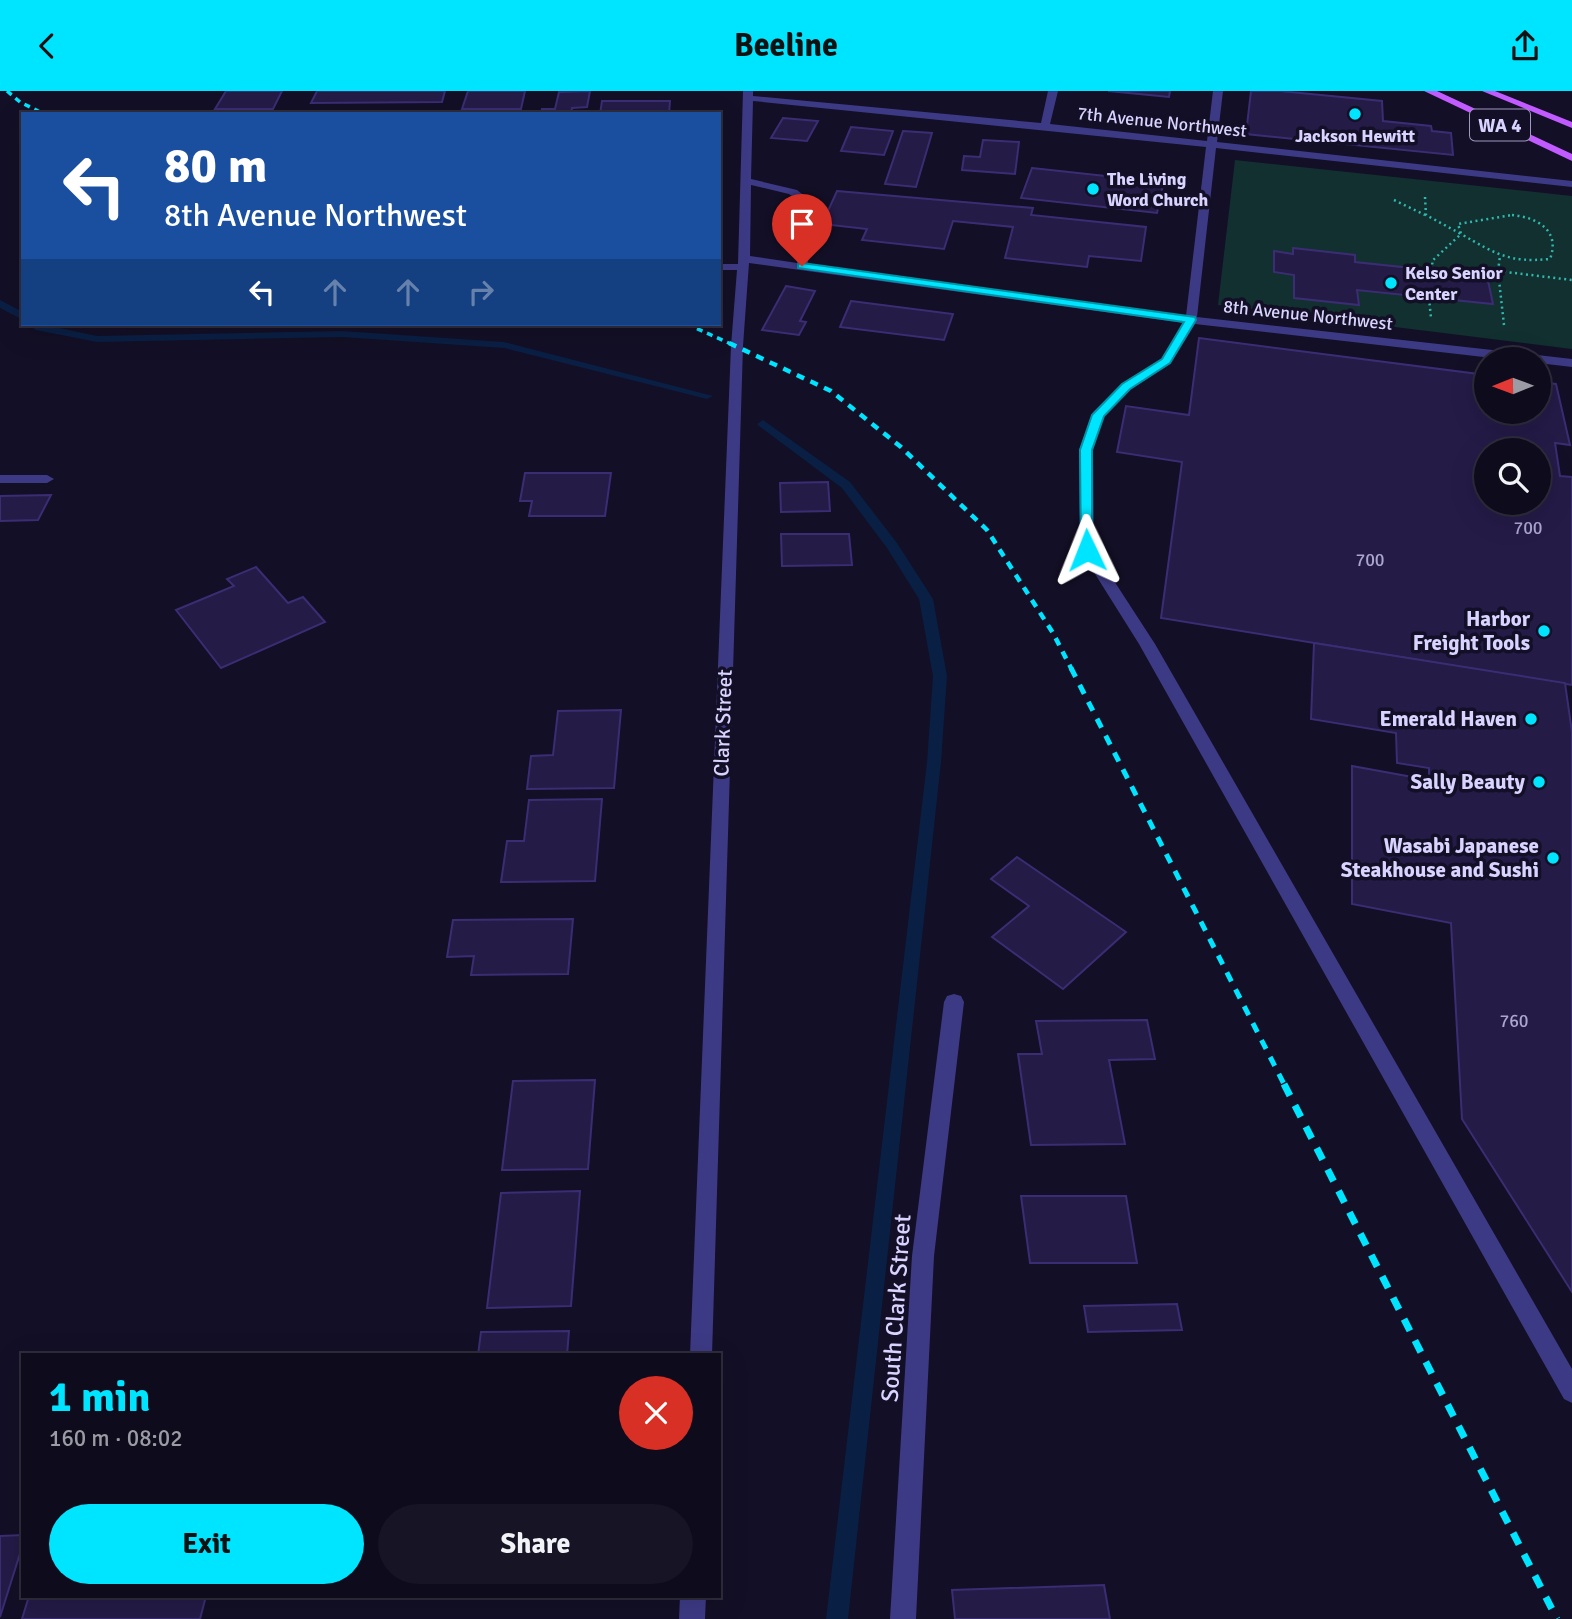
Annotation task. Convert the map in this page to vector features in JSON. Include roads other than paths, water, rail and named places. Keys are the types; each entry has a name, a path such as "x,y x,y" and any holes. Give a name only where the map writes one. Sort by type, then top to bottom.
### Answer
{"main road":[{"name":"WA 4","path":"1429,91 1572,157"},
{"name":"WA 4","path":"1487,91 1572,125"}],"street":[{"path":"1045,126 1054,91"},
{"path":"1218,91 1191,320 1166,361 1126,387 1098,415 1086,450 1087,550 1147,644 1572,1391"},
{"name":"7th Avenue Northwest","path":"748,95 1572,184"},
{"name":"Clark Street","path":"701,1353 737,346 744,263 748,95"},
{"path":"747,181 793,192 806,201 802,266"},
{"name":"8th Avenue Northwest","path":"721,267 744,263 802,266 1191,320 1474,352"},
{"name":"8th Avenue Northwest","path":"1551,361 1572,363"},
{"path":"0,479 47,479"},
{"name":"South Clark Street","path":"903,1619 923,1255 954,1002"},
{"path":"692,1598 692,1619"}],"waterway":[{"path":"0,303 21,316"},
{"path":"37,326 97,339 342,334 504,345 707,396"},
{"path":"763,424 846,485 892,546 926,599 940,676 934,762 837,1619"}],"railway":[{"path":"7,91 20,102 40,112"},
{"path":"691,326 733,345"},
{"path":"729,343 831,391 901,447 987,530 1053,633 1072,670"},
{"path":"1071,668 1285,1086"},
{"path":"1284,1084 1557,1619"}],"place":[{"name":"Jackson Hewitt","path":"1355,114"},
{"name":"The Living Word Church","path":"1093,189"},
{"name":"Kelso Senior Center","path":"1391,283"},
{"name":"Harbor Freight Tools","path":"1544,631"},
{"name":"Emerald Haven","path":"1531,719"},
{"name":"Sally Beauty","path":"1539,782"},
{"name":"Wasabi Japanese Steakhouse and Sushi","path":"1553,858"}]}
